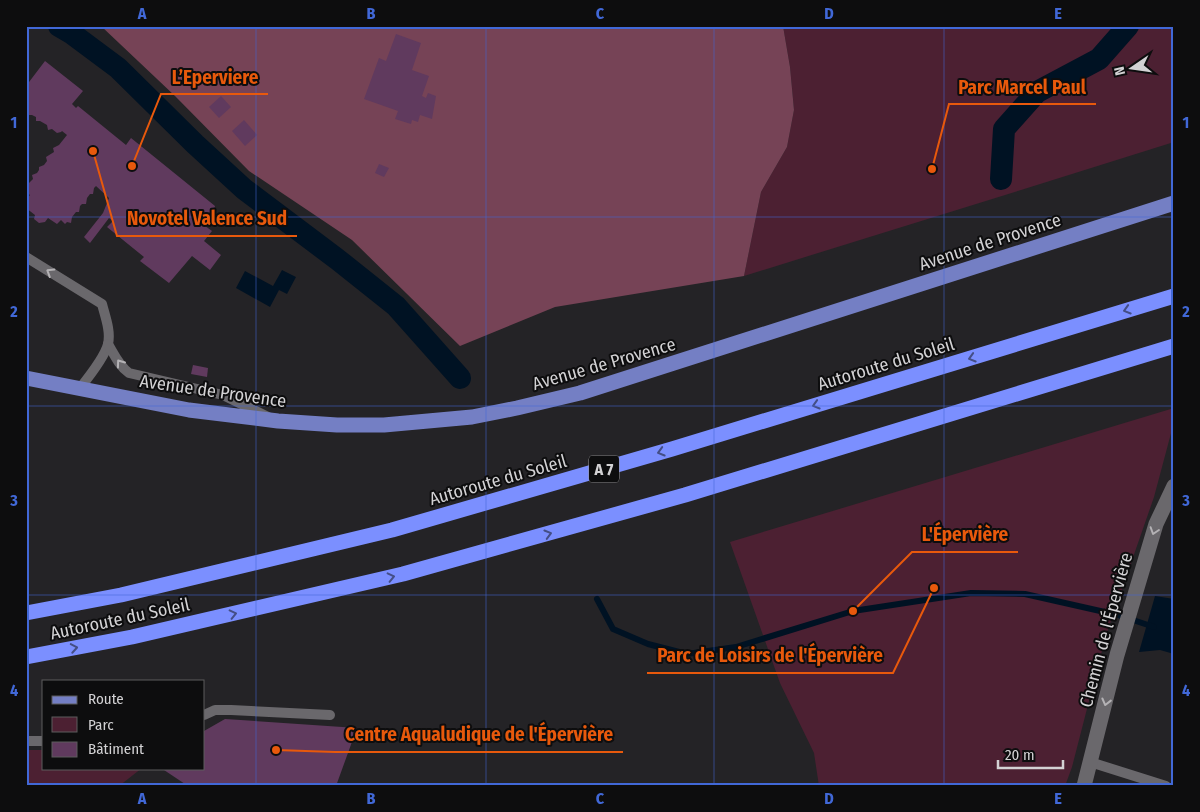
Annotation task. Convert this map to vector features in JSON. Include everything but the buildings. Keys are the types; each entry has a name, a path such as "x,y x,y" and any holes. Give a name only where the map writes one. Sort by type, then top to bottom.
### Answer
{"highway":[{"name":"Autoroute du Soleil","path":"26,613 121,595 392,530 672,449 1174,296"},
{"name":"Autoroute du Soleil","path":"26,657 132,637 403,574 685,495 1174,346"}],"main road":[{"name":"Avenue de Provence","path":"26,378 189,410 278,421 337,425 384,425 472,417 580,393 1174,203"}],"street":[{"name":"Chemin de l'Épervière","path":"1084,786 1117,655 1135,593 1156,524 1174,486"}],"lane":[{"path":"26,257 102,304 108,324 108,344 80,388"},
{"path":"108,344 120,364 130,374 223,395 278,421"},
{"path":"205,715 215,710 231,710 330,715"},
{"path":"26,741 42,741"},
{"path":"1090,762 1166,786"}],"green space":[{"path":"783,26 1174,26 1174,142 744,276 761,192 787,147 794,110 790,67"},
{"path":"1174,408 1174,422 1154,497 1106,635 1072,767 1065,786 819,786 814,753 780,683 730,542"},
{"path":"26,750 42,750 42,770 139,770 119,786 26,786"}],"shaded area":[{"path":"101,26 783,26 790,67 794,110 787,147 761,192 744,276 555,307 460,346 352,240 249,171 175,96"}],"water":[{"path":"282,270 296,277 287,294 279,290 270,307 236,288 245,271 273,286"},
{"path":"1155,596 1174,599 1174,654 1160,650 1139,652"}],"waterway":[{"path":"59,26 118,68 244,189 396,306 460,378"},
{"path":"1001,179 1004,129 1037,92 1099,59 1128,26"},
{"path":"597,599 613,629 648,644 687,654 736,647 853,611 971,593 1025,594 1118,615 1154,627"}],"place":[{"name":"Novotel Valence Sud","path":"93,151"},
{"name":"L’Eperviere","path":"132,166"},
{"name":"Parc Marcel Paul","path":"932,169"},
{"name":"Parc de Loisirs de l'Épervière","path":"934,588"},
{"name":"L'Épervière","path":"853,611"},
{"name":"Centre Aqualudique de l'Épervière","path":"276,750"}]}
